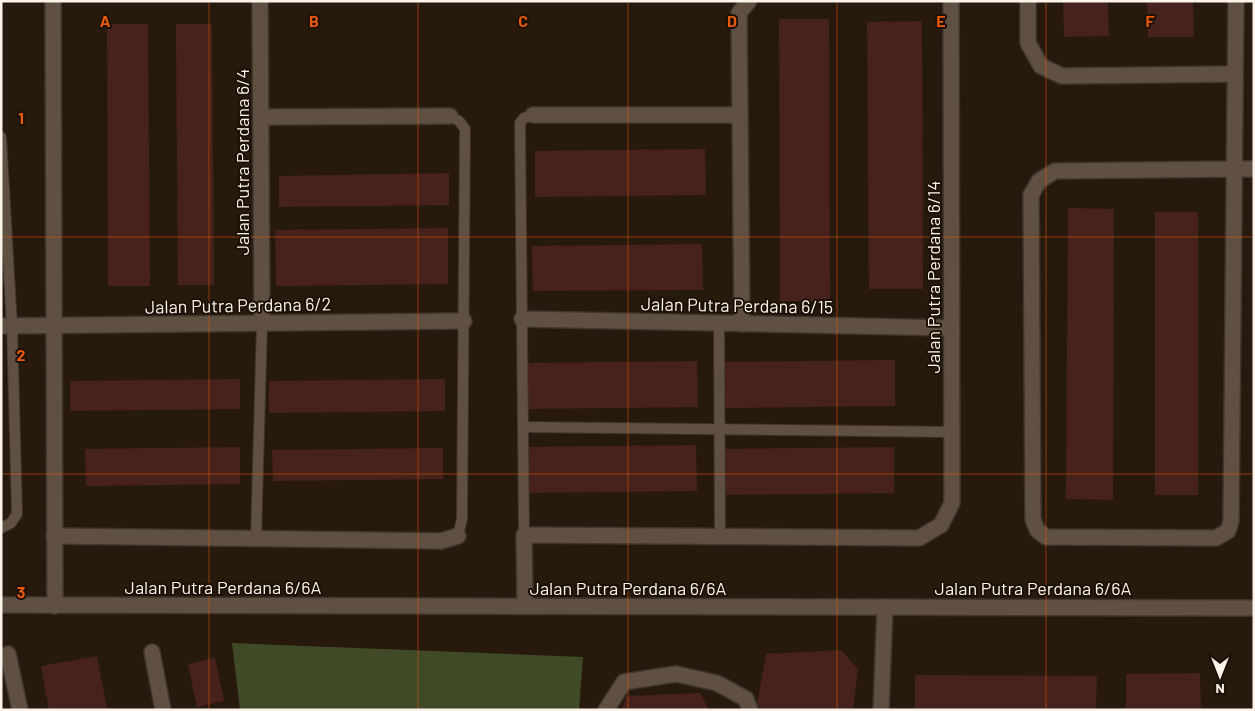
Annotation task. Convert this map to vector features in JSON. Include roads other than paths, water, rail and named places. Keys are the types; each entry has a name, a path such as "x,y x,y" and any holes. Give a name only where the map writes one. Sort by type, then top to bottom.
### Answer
{"street":[{"path":"53,1 55,606"},
{"name":"Jalan Putra Perdana 6/4","path":"260,1 262,323"},
{"path":"742,324 739,13 748,1"},
{"name":"Jalan Putra Perdana 6/14","path":"720,536 919,538 941,525 952,503 951,1"},
{"path":"1028,1 1028,43 1041,66 1062,76 1236,74"},
{"path":"1236,1 1236,74 1235,169 1232,521 1228,531 1216,538 1046,537 1037,530 1033,519 1031,195 1038,181 1055,171 1235,169 1254,169"},
{"path":"533,115 740,115"},
{"path":"261,117 450,116"},
{"name":"Jalan Putra Perdana 6/15","path":"522,319 952,328"},
{"name":"Jalan Putra Perdana 6/2","path":"7,326 464,321"},
{"path":"525,606 524,535 720,536"},
{"path":"54,536 441,541 458,536"},
{"name":"Jalan Putra Perdana 6/6A","path":"1,606 1254,608"},
{"path":"881,710 885,607"},
{"path":"152,652 163,710"},
{"path":"8,654 20,710"},
{"path":"606,710 624,682 676,674 716,683 746,699 750,710"}],"lane":[{"path":"524,535 520,123 524,118 533,115"},
{"path":"450,116 459,121 465,128 462,518 458,536"},
{"path":"1,137 7,326 17,514 11,523 1,528"},
{"path":"256,538 262,323"},
{"path":"719,323 720,536"},
{"path":"523,426 952,432"}]}
